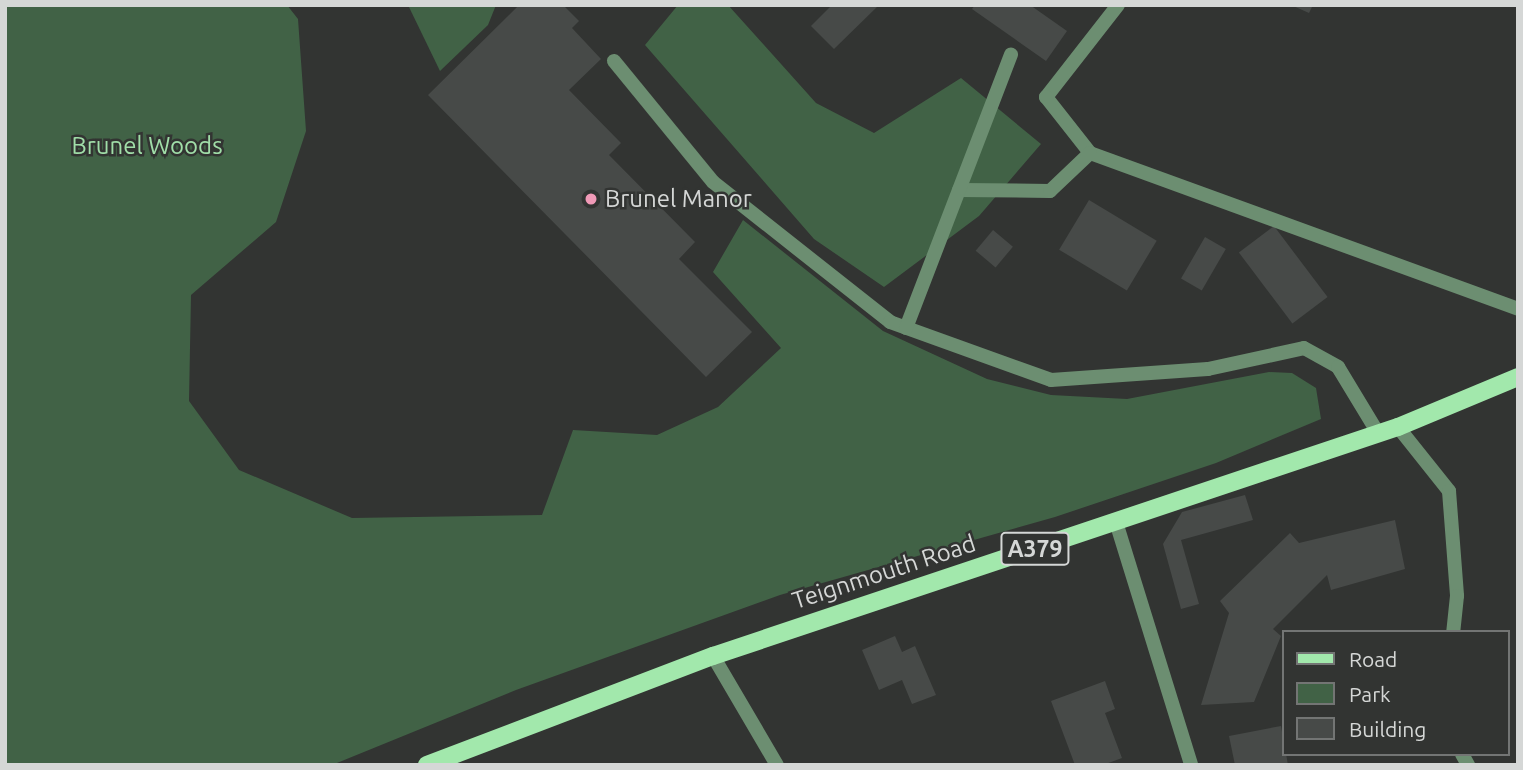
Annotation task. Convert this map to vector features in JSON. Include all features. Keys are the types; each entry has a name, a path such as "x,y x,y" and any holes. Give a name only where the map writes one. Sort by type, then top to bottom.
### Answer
{"main road":[{"name":"Teignmouth Road","path":"427,765 713,656 1398,427 1518,377"}],"street":[{"path":"1118,5 1045,97 1090,153 1518,309"},
{"path":"906,328 1011,54"},
{"path":"614,61 713,182 890,321 1051,380 1208,369 1304,348 1338,367 1378,433"},
{"path":"959,190 1050,191 1090,153"},
{"path":"1398,427 1449,491 1457,596 1452,630"},
{"path":"1116,522 1191,765"},
{"path":"713,656 777,765"}],"green space":[{"name":"Brunel Woods","path":"5,5 287,5 298,19 306,131 276,222 191,295 189,401 239,470 352,518 542,515 573,430 657,435 718,407 781,348 713,272 743,220 883,331 987,379 1051,395 1127,399 1269,372 1292,373 1316,388 1321,419 1216,463 1055,517 780,595 516,690 332,765 5,765"},
{"path":"408,5 496,5 488,25 440,71"},
{"path":"678,5 728,5 816,103 874,133 961,78 1041,144 979,216 884,287 814,239 645,45"}],"building":[{"name":"Brunel Manor","path":"519,5 563,5 579,21 572,28 601,59 569,90 621,143 609,155 695,242 679,259 752,332 706,377 428,95"},
{"path":"832,5 879,5 834,49 811,26"},
{"path":"975,5 1030,5 1067,31 1046,61 972,9"},
{"path":"1291,5 1313,5 1309,13"},
{"path":"1089,200 1157,241 1127,290 1059,250"},
{"path":"1274,226 1328,297 1292,324 1239,252"},
{"path":"993,230 1013,247 996,267 976,251"},
{"path":"1205,237 1226,249 1202,291 1181,279"},
{"path":"1245,495 1253,520 1181,540 1199,604 1181,609 1163,544 1182,512"},
{"path":"1395,520 1405,569 1331,590 1327,575 1273,629 1281,636 1254,702 1201,705 1229,613 1220,601 1290,533 1299,543"},
{"path":"895,636 902,652 915,646 936,695 912,704 902,680 879,690 862,650"},
{"path":"1105,681 1115,709 1105,713 1122,758 1103,765 1075,765 1051,701"},
{"path":"1281,726 1282,756 1286,756 1288,765 1235,765 1229,736"}],"place":[{"name":"Brunel Manor","path":"591,199"}]}
